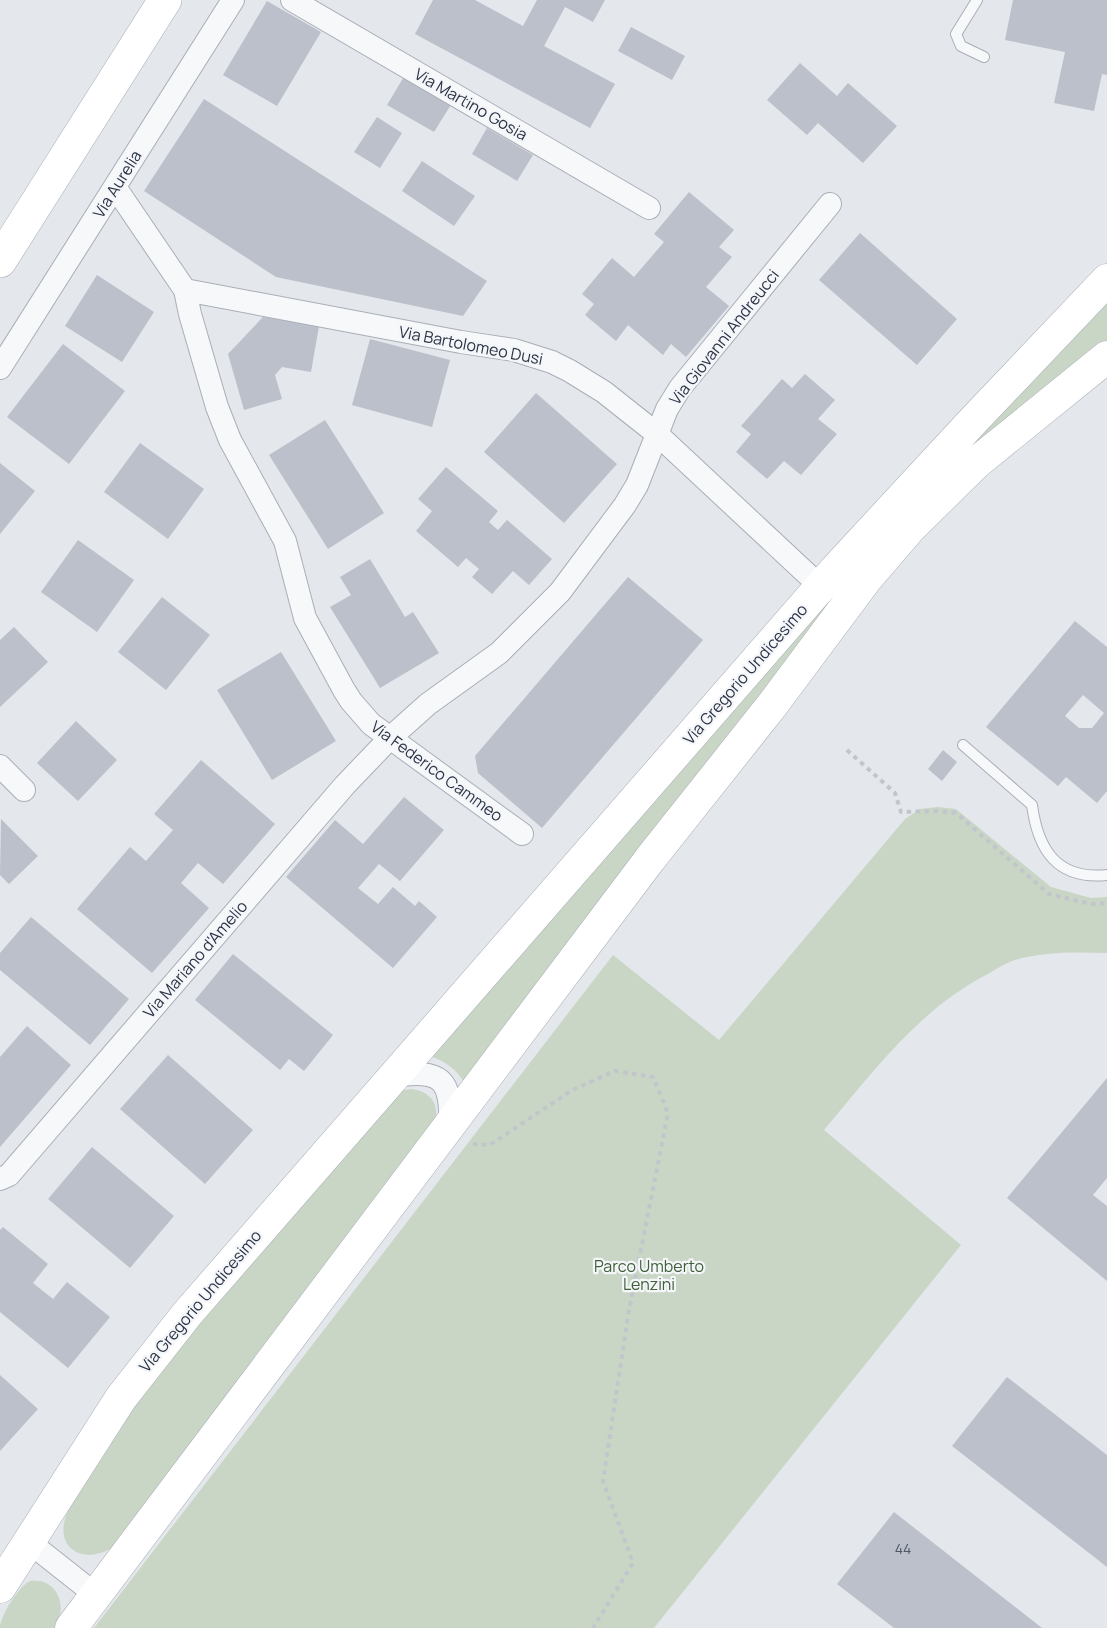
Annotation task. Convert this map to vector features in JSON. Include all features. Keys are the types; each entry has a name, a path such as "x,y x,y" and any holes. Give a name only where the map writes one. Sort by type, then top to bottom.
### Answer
{"main road":[{"path":"0,261 165,0"}],"street":[{"name":"Via Aurelia","path":"0,368 233,0"},
{"name":"Via Martino Gosia","path":"292,0 649,208"},
{"name":"Via Federico Cammeo","path":"115,187 185,290 217,407 230,440 285,541 305,618 351,701 371,724 522,834"},
{"name":"Via Giovanni Andreucci","path":"390,738 428,704 499,653 560,592 625,505 637,485 667,409 680,388 830,204"},
{"name":"Via Gregorio Undicesimo","path":"0,1587 121,1398 164,1342 393,1076 821,587 916,482 1107,280"},
{"name":"Via Bartolomeo Dusi","path":"185,290 536,356 561,366 586,380 657,434 821,587"},
{"name":"Via Gregorio Undicesimo","path":"71,1628 650,859 773,704 867,578 910,528 976,463 1107,357"},
{"name":"Via Mariano d'Amelio","path":"0,1179 9,1175 345,785 390,738"},
{"path":"0,766 24,790"},
{"path":"393,1076 422,1072 441,1081 450,1100 445,1134"},
{"path":"29,1542 96,1595"}],"lane":[{"path":"977,0 956,34 961,46 984,57"},
{"path":"963,745 1032,805 1034,824 1050,857 1063,868 1080,874 1107,875"}],"path":[{"path":"847,750 895,793 901,812 956,813 1049,894 1091,904 1107,903"},
{"path":"445,1134 490,1145 572,1090 615,1071 653,1077 668,1113 629,1310 603,1481 633,1563 593,1628"}],"green space":[{"path":"1107,301 1107,340 963,456 974,438 1012,403"},
{"path":"854,570 856,572 466,1085 451,1067 429,1056"},
{"name":"Parco Umberto Lenzini","path":"938,807 956,809 1051,887 1091,898 1107,897 1107,953 1035,955 1012,961 963,988 940,1005 898,1043 824,1130 961,1245 654,1628 94,1628 613,955 719,1040 905,819 920,809"},
{"path":"411,1089 423,1092 435,1104 435,1122 112,1548 90,1555 72,1549 64,1534 64,1523 68,1511 155,1376 400,1091"},
{"path":"30,1581 48,1584 58,1596 61,1612 54,1628 0,1628 3,1616 11,1602"}],"building":[{"path":"433,0 475,0 523,26 537,0 605,0 593,22 565,7 544,46 615,84 590,128 415,34"},
{"path":"1013,0 1107,0 1107,75 1102,74 1094,111 1054,103 1065,52 1005,40"},
{"path":"267,1 321,32 277,106 223,75"},
{"path":"631,27 685,56 672,80 618,51"},
{"path":"800,63 837,96 848,83 897,126 863,163 818,123 807,135 767,100"},
{"path":"405,75 452,103 434,132 387,105"},
{"path":"204,99 487,281 463,316 276,277 144,191"},
{"path":"377,117 402,133 380,168 354,152"},
{"path":"487,128 533,155 517,181 472,154"},
{"path":"422,161 475,196 454,226 402,191"},
{"path":"689,192 734,230 719,247 732,257 706,287 729,306 686,357 671,344 663,355 628,325 616,341 585,315 594,304 582,294 612,258 634,277 664,242 654,234"},
{"path":"860,233 957,319 917,365 819,280"},
{"path":"97,275 154,312 122,362 65,326"},
{"path":"263,317 319,326 311,372 282,367 275,375 282,399 244,410 228,354"},
{"path":"370,339 450,360 432,427 352,405"},
{"path":"63,344 125,391 69,464 7,417"},
{"path":"805,374 835,400 818,419 837,434 801,475 784,461 767,479 736,452 751,434 741,426 782,379 792,388"},
{"path":"536,393 617,464 564,523 484,452"},
{"path":"325,420 384,513 328,549 269,455"},
{"path":"140,443 204,489 168,539 104,492"},
{"path":"0,463 35,491 0,534"},
{"path":"446,467 498,511 489,522 498,530 507,520 552,559 529,585 513,571 492,594 472,577 479,569 466,558 458,567 416,531 432,511 418,499"},
{"path":"78,540 134,580 97,632 41,592"},
{"path":"370,559 405,617 413,612 439,653 380,688 330,607 351,595 340,577"},
{"path":"628,577 703,640 542,828 478,773 475,756"},
{"path":"162,597 210,635 166,690 118,652"},
{"path":"1075,621 1107,647 1107,791 1097,803 1066,777 1058,786 986,727","holes":["1083,695 1104,713 1092,728 1079,728 1065,716"]},
{"path":"14,627 48,662 0,707 0,640"},
{"path":"281,652 336,741 272,780 217,690"},
{"path":"76,721 117,760 78,801 37,763"},
{"path":"943,750 957,762 942,781 928,769"},
{"path":"201,760 275,824 223,884 198,863 181,883 209,908 152,973 77,909 130,847 146,861 173,830 154,814"},
{"path":"404,797 444,830 400,881 379,864 358,888 378,904 393,887 415,906 419,901 437,917 393,968 286,877 335,820 363,844"},
{"path":"1,819 38,856 9,884 0,875"},
{"path":"31,917 129,999 90,1045 0,970 0,953"},
{"path":"233,954 333,1035 304,1071 289,1059 280,1070 195,1000"},
{"path":"27,1026 71,1065 0,1147 0,1057"},
{"path":"168,1055 253,1130 205,1184 120,1109"},
{"path":"1107,1078 1107,1178 1093,1195 1107,1206 1107,1281 1007,1198"},
{"path":"92,1147 174,1216 130,1268 48,1199"},
{"path":"3,1227 48,1264 33,1283 53,1299 67,1282 110,1317 68,1368 0,1312 0,1230"},
{"path":"0,1375 38,1409 0,1451"},
{"path":"1007,1377 1107,1455 1107,1567 952,1446"},
{"path":"894,1512 1042,1628 894,1628 837,1584"}]}
